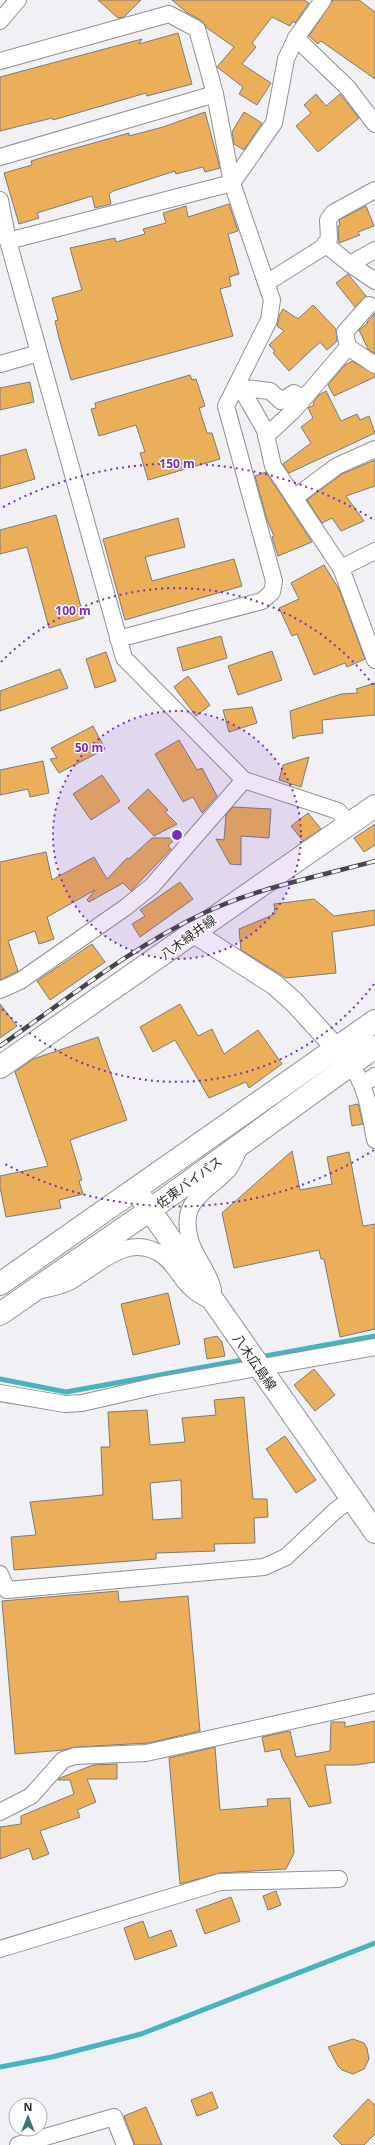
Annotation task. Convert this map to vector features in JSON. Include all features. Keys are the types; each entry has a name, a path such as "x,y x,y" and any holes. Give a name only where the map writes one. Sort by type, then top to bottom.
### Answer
{"main road":[{"name":"八木緑井線","path":"0,1067 375,806"},
{"name":"佐東バイパス","path":"0,1284 375,1021"},
{"name":"佐東バイパス","path":"0,1314 150,1210 375,1047"},
{"name":"八木広島線","path":"136,1190 258,1367 375,1532"}],"street":[{"path":"0,22 18,0"},
{"path":"8,241 232,183 274,123 286,59 296,38 317,2"},
{"path":"0,61 169,14 198,29 215,94 232,183 268,282 272,300 269,320 226,406 274,581 272,592 262,601 118,639"},
{"path":"296,38 348,88 375,124"},
{"path":"0,157 215,94"},
{"path":"268,282 325,244 329,239 328,220 333,213 375,190"},
{"path":"0,200 8,241 124,658 244,780 338,811 350,824"},
{"path":"325,244 350,264 375,281"},
{"path":"350,264 375,250"},
{"path":"369,305 346,332 348,346 375,365"},
{"path":"266,436 304,398 348,346"},
{"path":"0,364 39,353"},
{"path":"236,387 270,392 281,401 294,393 304,398"},
{"path":"236,387 245,395 266,436 273,466 341,568 375,660"},
{"path":"294,498 337,466 375,449"},
{"path":"341,568 375,551"},
{"path":"0,990 26,977 126,907 152,886 244,780"},
{"path":"194,933 275,985 294,1002 360,1076 369,1080 369,1105 375,1140"},
{"path":"216,1305 210,1278 192,1248 188,1232 188,1214 190,1205 200,1194 229,1169 242,1144"},
{"path":"30,1294 68,1282 115,1252 129,1248 145,1248 160,1254 172,1263 191,1289 216,1305"},
{"path":"0,1393 65,1404 82,1403 156,1386 258,1367 375,1348"},
{"path":"0,1574 7,1590 264,1568 286,1556 335,1511 351,1499"},
{"path":"0,1812 31,1796 63,1760 75,1756 146,1753 375,1702"},
{"path":"0,1949 220,1882 339,1879"},
{"path":"18,2145 114,2117 125,2145"}],"building":[{"path":"98,0 141,0 124,17 118,18"},
{"path":"172,0 304,0 309,3 295,23 293,21 290,26 272,17 252,43 256,47 242,64 271,83 257,105 239,94 243,87 217,67 234,47 207,28 202,21 186,12"},
{"path":"333,0 359,0 375,12 375,79 321,41 318,44 309,36"},
{"path":"178,33 192,84 147,96 146,93 53,120 52,118 0,131 0,77 142,39 139,44"},
{"path":"316,94 326,106 340,94 359,118 318,152 296,126 311,113 304,105"},
{"path":"205,112 220,168 205,172 203,167 176,174 175,171 113,191 109,194 111,204 95,208 92,196 37,213 39,218 19,224 4,173 32,165 31,161 129,133 129,136 163,127"},
{"path":"244,112 262,123 244,150 234,144 232,132"},
{"path":"229,204 238,231 228,234 239,274 229,277 231,286 220,289 233,336 71,380 55,321 58,320 52,298 82,290 70,248 115,238 116,242 145,234 143,229 166,223 163,213 186,206 188,217"},
{"path":"366,206 374,226 358,232 360,235 339,243 339,220"},
{"path":"348,274 366,296 355,307 336,283"},
{"path":"313,305 336,329 337,341 327,350 320,342 289,371 273,353 275,351 269,345 284,331 277,326 280,314 283,309 298,319"},
{"path":"375,313 375,354 368,349 359,330 368,323 367,322"},
{"path":"352,361 375,374 375,377 334,396 328,385 345,365"},
{"path":"190,375 192,380 196,379 205,406 199,408 207,433 212,433 220,459 148,480 140,453 145,452 136,425 99,436 91,409 96,408 95,403"},
{"path":"30,382 34,402 0,410 0,388"},
{"path":"326,391 341,421 357,414 360,420 369,416 375,433 289,473 283,464 311,443 301,427 313,418 308,408 314,405 313,403 319,395"},
{"path":"26,449 35,479 0,489 0,456"},
{"path":"375,460 375,486 346,496 364,521 341,531 332,518 322,523 307,500 342,474"},
{"path":"266,472 312,542 278,556 272,537 274,536 267,520 255,476"},
{"path":"56,515 84,618 49,628 27,547 0,554 0,530"},
{"path":"178,518 185,547 145,557 152,581 234,559 242,586 125,620 103,539"},
{"path":"324,565 339,589 365,659 347,667 345,663 314,675 297,634 292,636 279,608 299,599 291,583"},
{"path":"221,636 227,658 183,671 177,648"},
{"path":"272,651 282,680 238,695 228,666"},
{"path":"106,652 116,681 95,688 86,659"},
{"path":"60,669 68,688 0,711 0,691"},
{"path":"188,676 210,705 196,716 174,687"},
{"path":"375,683 375,715 322,720 323,733 298,736 293,739 290,711 341,694 358,693 356,689"},
{"path":"252,707 257,723 229,732 223,710"},
{"path":"93,726 105,749 59,773 50,759 57,758 51,748"},
{"path":"179,740 197,770 202,768 217,796 202,813 193,797 183,802 155,754"},
{"path":"309,757 301,787 279,780 283,765"},
{"path":"43,761 49,793 30,797 28,789 0,795 0,770"},
{"path":"102,775 120,801 91,820 73,794"},
{"path":"148,789 168,810 165,812 177,824 154,836 128,808"},
{"path":"233,807 271,809 269,838 241,836 241,865 230,864 216,839 224,840 226,815"},
{"path":"308,813 321,829 303,841 291,826"},
{"path":"375,824 375,845 364,852 354,838"},
{"path":"152,838 176,838 168,846 171,849 131,891 123,883 89,902 87,900 95,890 47,917 54,939 39,944 35,931 8,941 18,971 0,980 0,862 46,852 52,880 94,857 107,879 127,858 129,859"},
{"path":"180,882 193,899 140,937 132,924 145,916 140,910"},
{"path":"314,899 334,916 375,910 375,925 332,932 336,973 286,978 241,950 239,929 275,914 274,904"},
{"path":"92,944 105,962 50,1000 37,981"},
{"path":"0,1004 17,1026 0,1038"},
{"path":"180,1004 198,1036 212,1029 224,1054 258,1030 282,1064 249,1088 246,1082 209,1098 175,1040 153,1052 140,1027"},
{"path":"98,1037 127,1120 70,1140 82,1180 79,1181 83,1194 59,1200 61,1208 6,1217 0,1187 0,1176 48,1166 15,1072 33,1059"},
{"path":"358,1104 363,1124 352,1126 349,1106"},
{"path":"292,1151 300,1190 332,1184 327,1157 349,1152 363,1226 375,1224 375,1329 340,1337 324,1259 321,1259 319,1250 234,1268 222,1213"},
{"path":"168,1293 180,1344 133,1355 121,1304"},
{"path":"217,1336 222,1342 225,1356 207,1359 204,1339"},
{"path":"314,1369 335,1395 315,1411 294,1385"},
{"path":"244,1397 253,1499 267,1499 268,1517 254,1518 255,1543 214,1544 215,1551 156,1553 156,1559 14,1570 11,1537 36,1535 30,1502 103,1495 101,1447 110,1447 108,1412 147,1410 150,1445 185,1442 182,1418 216,1415 214,1400","holes":["181,1480 182,1518 153,1520 150,1483"]},
{"path":"285,1436 316,1480 296,1493 266,1449"},
{"path":"118,1591 119,1602 188,1596 200,1731 149,1743 75,1747 64,1750 15,1754 2,1601"},
{"path":"375,1721 375,1762 356,1765 325,1765 331,1803 309,1807 282,1757 280,1749 265,1752 262,1737 290,1731 296,1757 330,1751 331,1722 345,1722 345,1727"},
{"path":"215,1747 220,1810 268,1806 267,1799 290,1798 294,1853 286,1869 220,1873 180,1884 169,1758"},
{"path":"117,1764 117,1779 87,1779 96,1802 77,1810 80,1817 40,1831 49,1854 33,1860 29,1848 0,1859 0,1827 21,1824 21,1816 74,1794 70,1780 58,1780 60,1778 93,1765"},
{"path":"276,1891 281,1905 268,1910 263,1896"},
{"path":"231,1897 240,1921 205,1934 196,1910"},
{"path":"143,1921 149,1938 171,1930 177,1946 135,1960 124,1928"},
{"path":"353,2039 364,2043 367,2048 369,2059 364,2069 353,2074 342,2070 338,2066 328,2047"},
{"path":"212,2092 218,2108 197,2116 191,2100"},
{"path":"368,2099 375,2105 375,2134 364,2145 342,2145 333,2136"},
{"path":"146,2107 162,2145 135,2145 124,2116"}],"waterway":[{"path":"260,1357 375,1336"},
{"path":"0,1379 66,1392 248,1359"},
{"path":"0,2067 52,2057 141,2034 375,1943"}],"railway":[{"path":"0,1046 124,959 149,943 202,914 222,905 265,890 375,861"}]}
